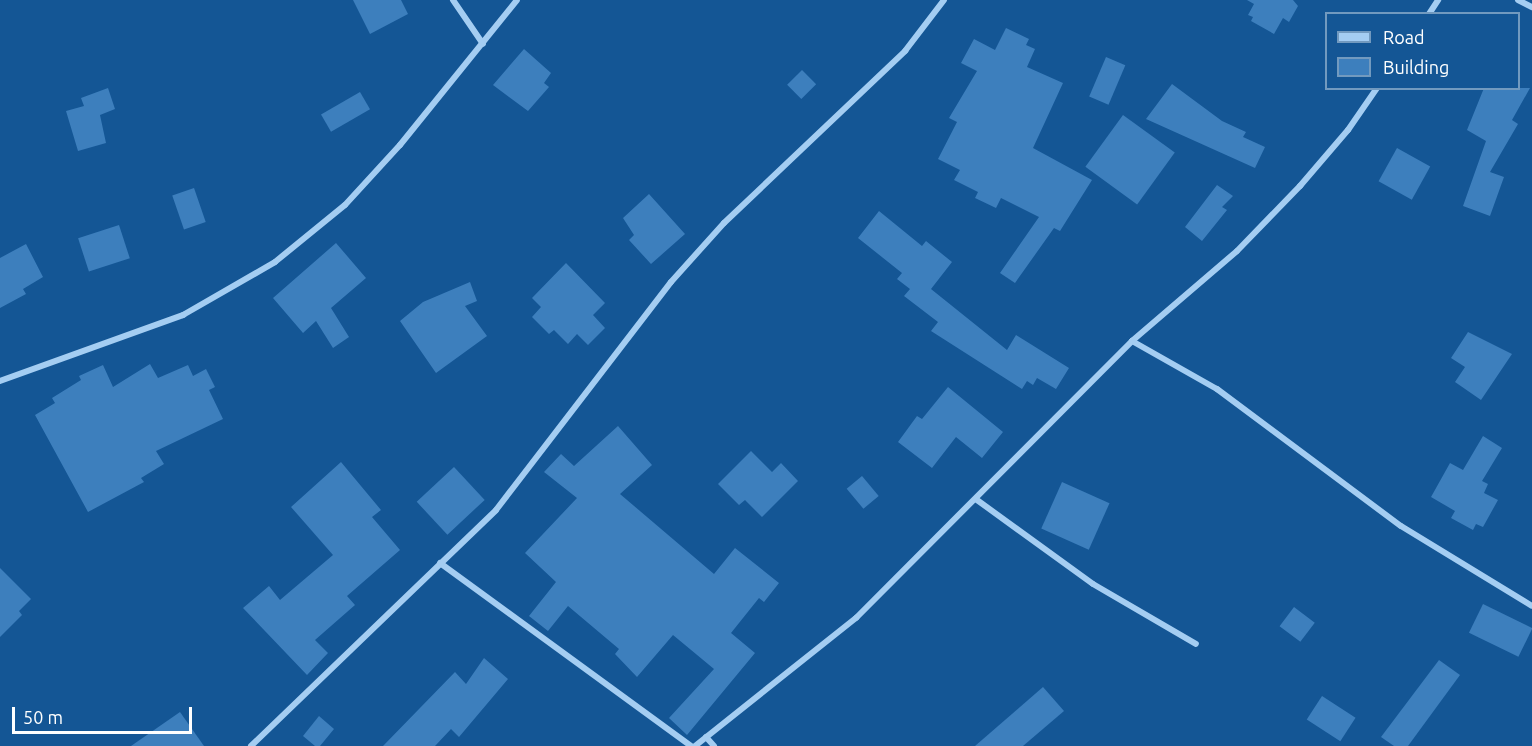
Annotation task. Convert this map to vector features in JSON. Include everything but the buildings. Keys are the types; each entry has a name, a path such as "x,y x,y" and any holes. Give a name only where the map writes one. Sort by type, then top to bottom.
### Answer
{"street":[{"path":"453,0 483,44"},
{"path":"0,381 183,315 275,262 345,205 483,44 517,0"},
{"path":"251,746 496,510 671,282 723,223 905,51 944,0"},
{"path":"1518,0 1532,7"},
{"path":"440,564 693,746 856,618 978,500 1132,341 1253,235 1348,130 1376,90"},
{"path":"1132,341 1217,389 1401,526 1532,606"},
{"path":"978,500 1093,584 1196,644"},
{"path":"706,737 714,746"}]}
